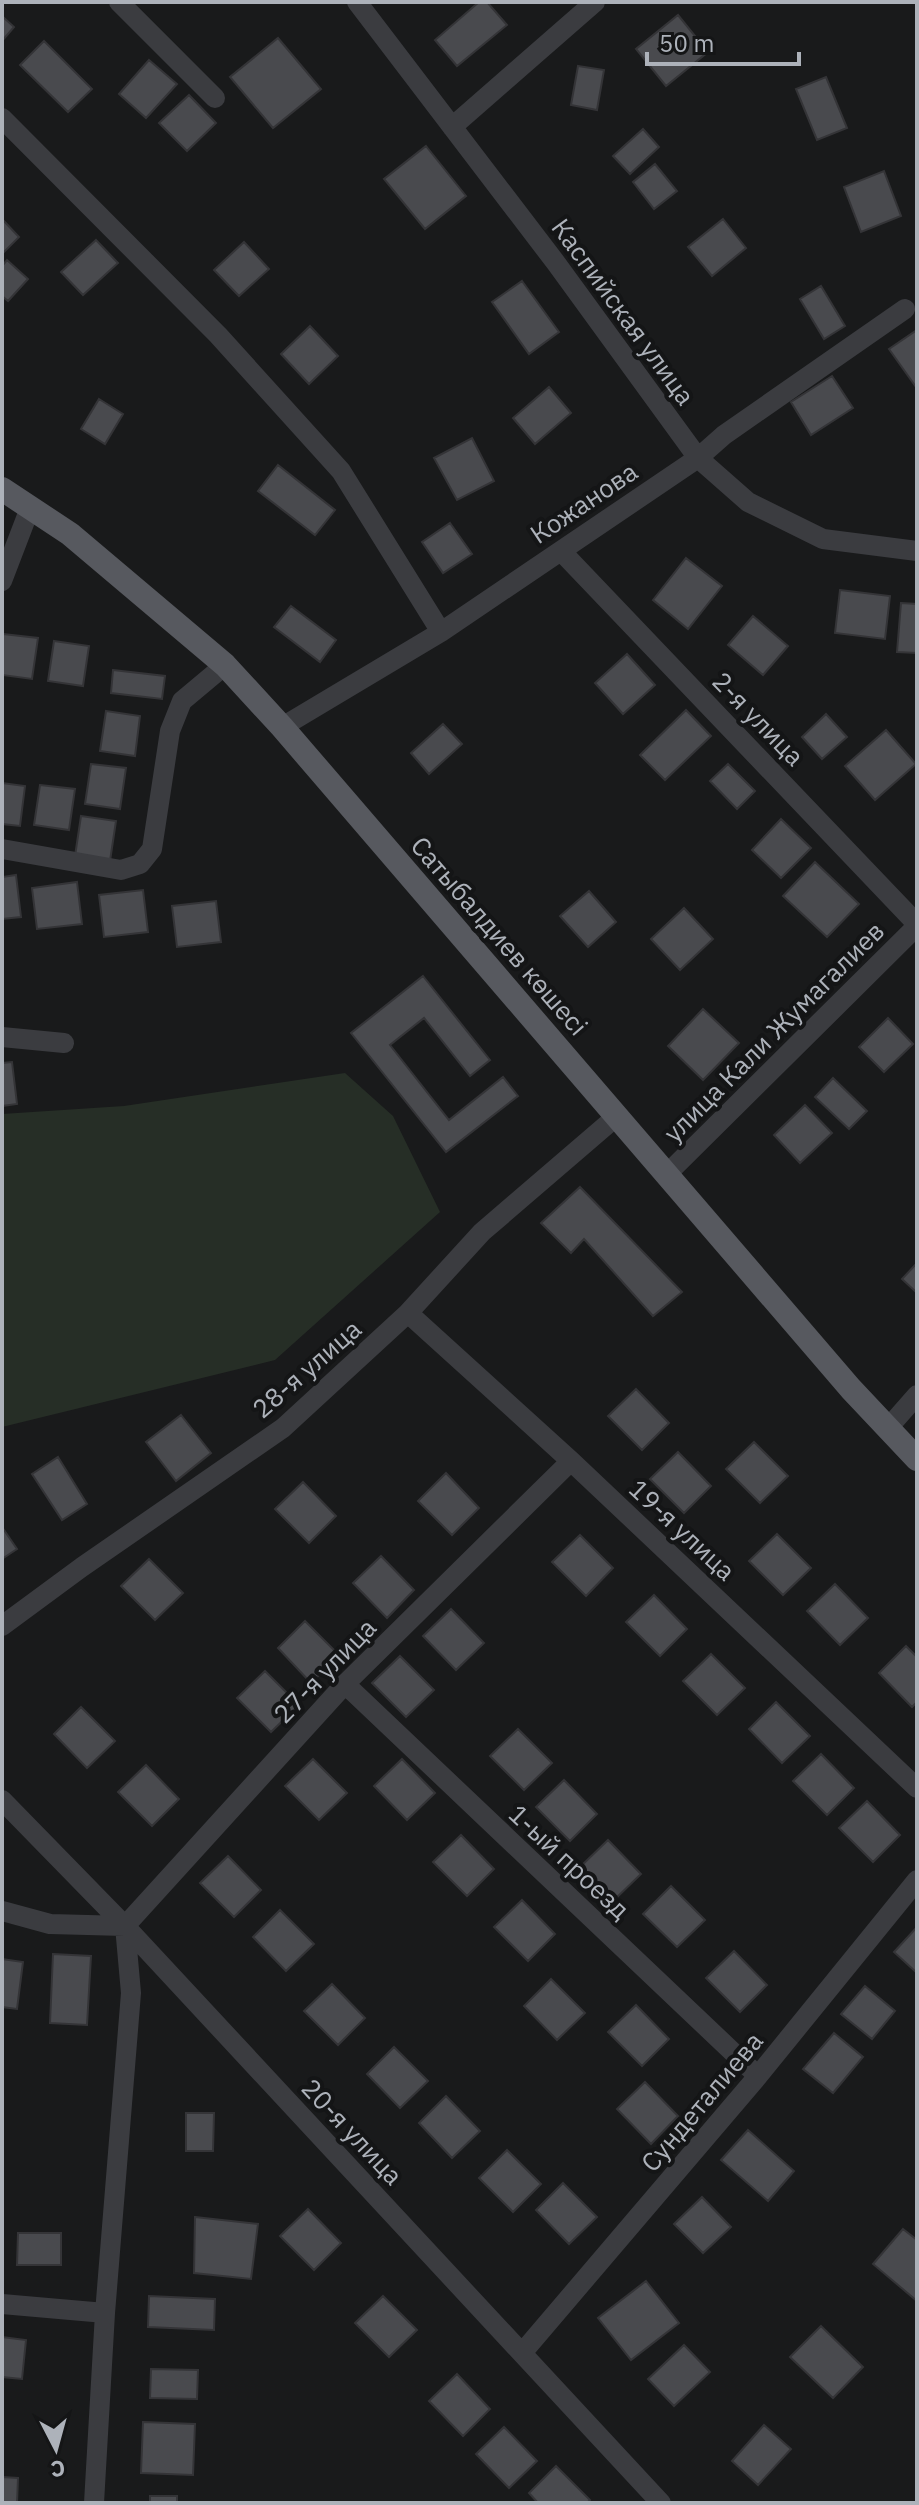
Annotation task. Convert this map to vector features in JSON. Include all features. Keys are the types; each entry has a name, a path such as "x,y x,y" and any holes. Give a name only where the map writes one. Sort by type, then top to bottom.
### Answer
{"main road":[{"name":"Сатыбалдиев көшесі","path":"2,489 70,534 225,665 282,727 851,1389 917,1459"}],"street":[{"path":"119,2 215,98"},
{"name":"Каспийская улица","path":"357,2 556,263 698,458 748,502 823,539 917,551"},
{"path":"452,127 595,2"},
{"path":"2,118 218,335 341,471 441,632"},
{"name":"Кожанова","path":"282,727 441,632 698,458 724,435 905,309"},
{"path":"2,581 30,508"},
{"name":"2-я улица","path":"561,551 917,925"},
{"path":"2,849 121,870 140,864 152,849 170,731 182,701 225,665"},
{"name":"улица Кали Жумагалиев","path":"667,1174 917,925"},
{"path":"2,1037 64,1043"},
{"name":"28-я улица","path":"2,1626 283,1428 408,1313 482,1232 617,1116"},
{"name":"19-я улица","path":"408,1313 571,1461 917,1788"},
{"path":"888,1428 917,1395"},
{"name":"27-я улица","path":"125,1926 345,1684 571,1461"},
{"name":"1-ый проезд","path":"345,1684 758,2076"},
{"name":"20-я улица","path":"2,1800 125,1926 661,2503"},
{"name":"Сундеталиева","path":"522,2353 758,2076 917,1880"},
{"path":"2,1911 50,1924 125,1926 131,1993 105,2313 94,2503"},
{"path":"2,2304 105,2313"}],"shaded area":[{"path":"345,1073 393,1116 440,1212 275,1360 2,1427 2,1114 124,1106"}],"building":[{"path":"479,2 487,2 507,25 457,66 435,40"},
{"path":"678,15 708,52 666,86 636,49"},
{"path":"2,16 14,27 2,41"},
{"path":"278,38 321,89 273,128 230,77"},
{"path":"44,41 92,89 68,112 20,65"},
{"path":"149,60 177,84 146,118 119,94"},
{"path":"578,66 604,70 597,110 571,105"},
{"path":"826,77 847,128 817,140 796,89"},
{"path":"189,95 216,123 187,151 159,123"},
{"path":"643,129 659,147 630,174 613,156"},
{"path":"426,146 466,196 425,229 384,179"},
{"path":"655,164 677,191 654,209 633,182"},
{"path":"884,171 901,216 861,232 844,187"},
{"path":"2,219 19,237 2,254"},
{"path":"723,219 746,248 712,276 688,247"},
{"path":"96,240 118,263 83,295 61,272"},
{"path":"244,242 269,269 239,296 214,270"},
{"path":"7,260 28,279 8,301 2,296 2,266"},
{"path":"522,281 559,332 529,354 492,302"},
{"path":"821,286 845,326 824,339 800,299"},
{"path":"310,326 338,356 309,384 281,354"},
{"path":"917,330 917,386 916,387 889,349"},
{"path":"832,376 853,408 811,435 791,402"},
{"path":"549,387 571,413 535,444 513,418"},
{"path":"99,399 123,414 105,444 81,429"},
{"path":"472,438 494,481 457,500 434,458"},
{"path":"278,465 335,510 315,535 258,491"},
{"path":"450,523 472,554 443,573 422,542"},
{"path":"686,558 722,586 688,629 653,600"},
{"path":"840,590 890,596 885,639 835,633"},
{"path":"901,603 917,604 917,653 897,652"},
{"path":"291,606 336,640 320,662 274,627"},
{"path":"753,616 788,646 763,675 728,645"},
{"path":"3,634 38,638 32,679 2,675"},
{"path":"54,641 89,646 83,686 48,681"},
{"path":"627,654 655,685 623,714 595,683"},
{"path":"113,670 165,676 162,699 111,693"},
{"path":"686,710 711,736 665,780 640,755"},
{"path":"106,711 140,716 135,756 100,751"},
{"path":"826,714 847,737 822,759 802,737"},
{"path":"443,724 462,744 429,774 411,753"},
{"path":"886,730 916,764 875,800 845,766"},
{"path":"91,764 126,768 120,809 85,804"},
{"path":"728,764 755,791 737,809 710,781"},
{"path":"2,783 25,786 20,826 2,824"},
{"path":"40,785 75,789 69,830 34,825"},
{"path":"81,816 116,821 110,861 75,856"},
{"path":"781,819 811,848 781,878 752,850"},
{"path":"815,862 859,904 827,937 783,896"},
{"path":"16,875 21,917 2,919 2,877"},
{"path":"77,882 82,924 37,929 32,888"},
{"path":"143,890 148,932 104,937 99,895"},
{"path":"589,891 616,922 588,947 560,916"},
{"path":"216,901 221,942 177,947 172,906"},
{"path":"684,908 713,939 680,970 651,939"},
{"path":"423,976 490,1060 470,1076 424,1018 390,1045 449,1120 503,1077 518,1096 446,1152 351,1033"},
{"path":"703,1009 739,1043 703,1080 668,1046"},
{"path":"888,1018 913,1044 884,1072 859,1047"},
{"path":"12,1062 17,1104 2,1106 2,1063"},
{"path":"833,1078 867,1111 849,1129 815,1097"},
{"path":"805,1105 832,1133 800,1163 774,1135"},
{"path":"580,1187 682,1292 653,1316 584,1239 571,1253 541,1223"},
{"path":"917,1263 917,1293 902,1279"},
{"path":"636,1389 669,1423 642,1450 608,1416"},
{"path":"181,1415 211,1453 176,1481 146,1442"},
{"path":"754,1442 788,1476 760,1503 726,1469"},
{"path":"678,1452 711,1486 684,1513 650,1479"},
{"path":"58,1457 87,1504 62,1520 32,1474"},
{"path":"446,1473 479,1508 452,1535 418,1501"},
{"path":"303,1482 336,1516 309,1543 275,1509"},
{"path":"2,1527 17,1549 2,1559"},
{"path":"777,1534 811,1568 783,1595 749,1561"},
{"path":"580,1535 613,1568 586,1596 552,1562"},
{"path":"381,1556 414,1590 387,1618 353,1583"},
{"path":"149,1559 183,1593 155,1620 121,1586"},
{"path":"835,1584 868,1618 840,1645 807,1611"},
{"path":"654,1595 687,1629 660,1656 626,1622"},
{"path":"451,1609 484,1643 456,1670 423,1636"},
{"path":"305,1621 339,1655 311,1683 278,1648"},
{"path":"906,1646 917,1657 917,1702 912,1707 879,1673"},
{"path":"711,1654 745,1688 717,1715 683,1681"},
{"path":"400,1656 434,1690 406,1717 372,1683"},
{"path":"265,1671 299,1705 271,1732 237,1698"},
{"path":"776,1702 810,1736 782,1763 749,1729"},
{"path":"81,1707 115,1741 87,1768 54,1734"},
{"path":"518,1729 552,1763 524,1790 490,1756"},
{"path":"821,1754 854,1788 827,1815 793,1781"},
{"path":"313,1759 347,1793 319,1820 285,1786"},
{"path":"402,1759 435,1793 407,1820 374,1786"},
{"path":"146,1765 179,1799 152,1826 118,1792"},
{"path":"564,1780 597,1814 570,1841 536,1807"},
{"path":"867,1801 900,1835 873,1862 839,1828"},
{"path":"461,1835 494,1869 467,1896 433,1862"},
{"path":"608,1840 641,1874 613,1901 580,1867"},
{"path":"228,1856 261,1890 234,1917 200,1883"},
{"path":"671,1886 705,1920 677,1947 643,1914"},
{"path":"522,1900 555,1934 528,1961 494,1927"},
{"path":"280,1910 314,1944 286,1971 253,1937"},
{"path":"917,1927 917,1973 894,1952"},
{"path":"734,1951 767,1985 740,2012 706,1978"},
{"path":"53,1954 91,1956 87,2025 50,2023"},
{"path":"2,1959 23,1962 17,2009 2,2007"},
{"path":"551,1979 585,2013 557,2040 524,2006"},
{"path":"332,1984 365,2018 338,2045 304,2011"},
{"path":"865,1986 895,2011 872,2039 841,2014"},
{"path":"636,2005 669,2039 642,2066 608,2032"},
{"path":"834,2033 863,2057 833,2093 803,2069"},
{"path":"394,2047 428,2081 400,2108 367,2074"},
{"path":"645,2082 678,2116 651,2144 617,2109"},
{"path":"446,2096 480,2131 452,2158 419,2123"},
{"path":"186,2113 214,2113 213,2151 186,2151"},
{"path":"748,2130 794,2171 768,2201 721,2160"},
{"path":"507,2150 541,2184 513,2212 479,2178"},
{"path":"563,2183 597,2217 569,2244 536,2210"},
{"path":"702,2197 731,2227 703,2253 674,2224"},
{"path":"308,2209 341,2243 314,2270 280,2236"},
{"path":"195,2217 258,2224 251,2279 194,2273"},
{"path":"903,2229 917,2240 917,2301 873,2264"},
{"path":"18,2233 61,2233 61,2265 17,2265"},
{"path":"646,2281 679,2323 631,2360 598,2318"},
{"path":"149,2296 215,2299 214,2330 148,2327"},
{"path":"383,2296 417,2330 389,2357 355,2323"},
{"path":"821,2326 863,2367 833,2398 790,2357"},
{"path":"2,2337 26,2340 22,2379 2,2377"},
{"path":"684,2345 710,2372 674,2406 648,2379"},
{"path":"151,2369 198,2370 197,2399 150,2398"},
{"path":"457,2374 490,2409 463,2436 429,2401"},
{"path":"143,2422 195,2424 193,2475 141,2473"},
{"path":"764,2425 791,2449 758,2485 732,2461"},
{"path":"504,2427 537,2461 509,2488 476,2454"},
{"path":"556,2466 590,2500 587,2503 538,2503 529,2493"},
{"path":"2,2477 18,2478 17,2503 2,2503"},
{"path":"150,2496 177,2496 177,2503 150,2503"}]}
